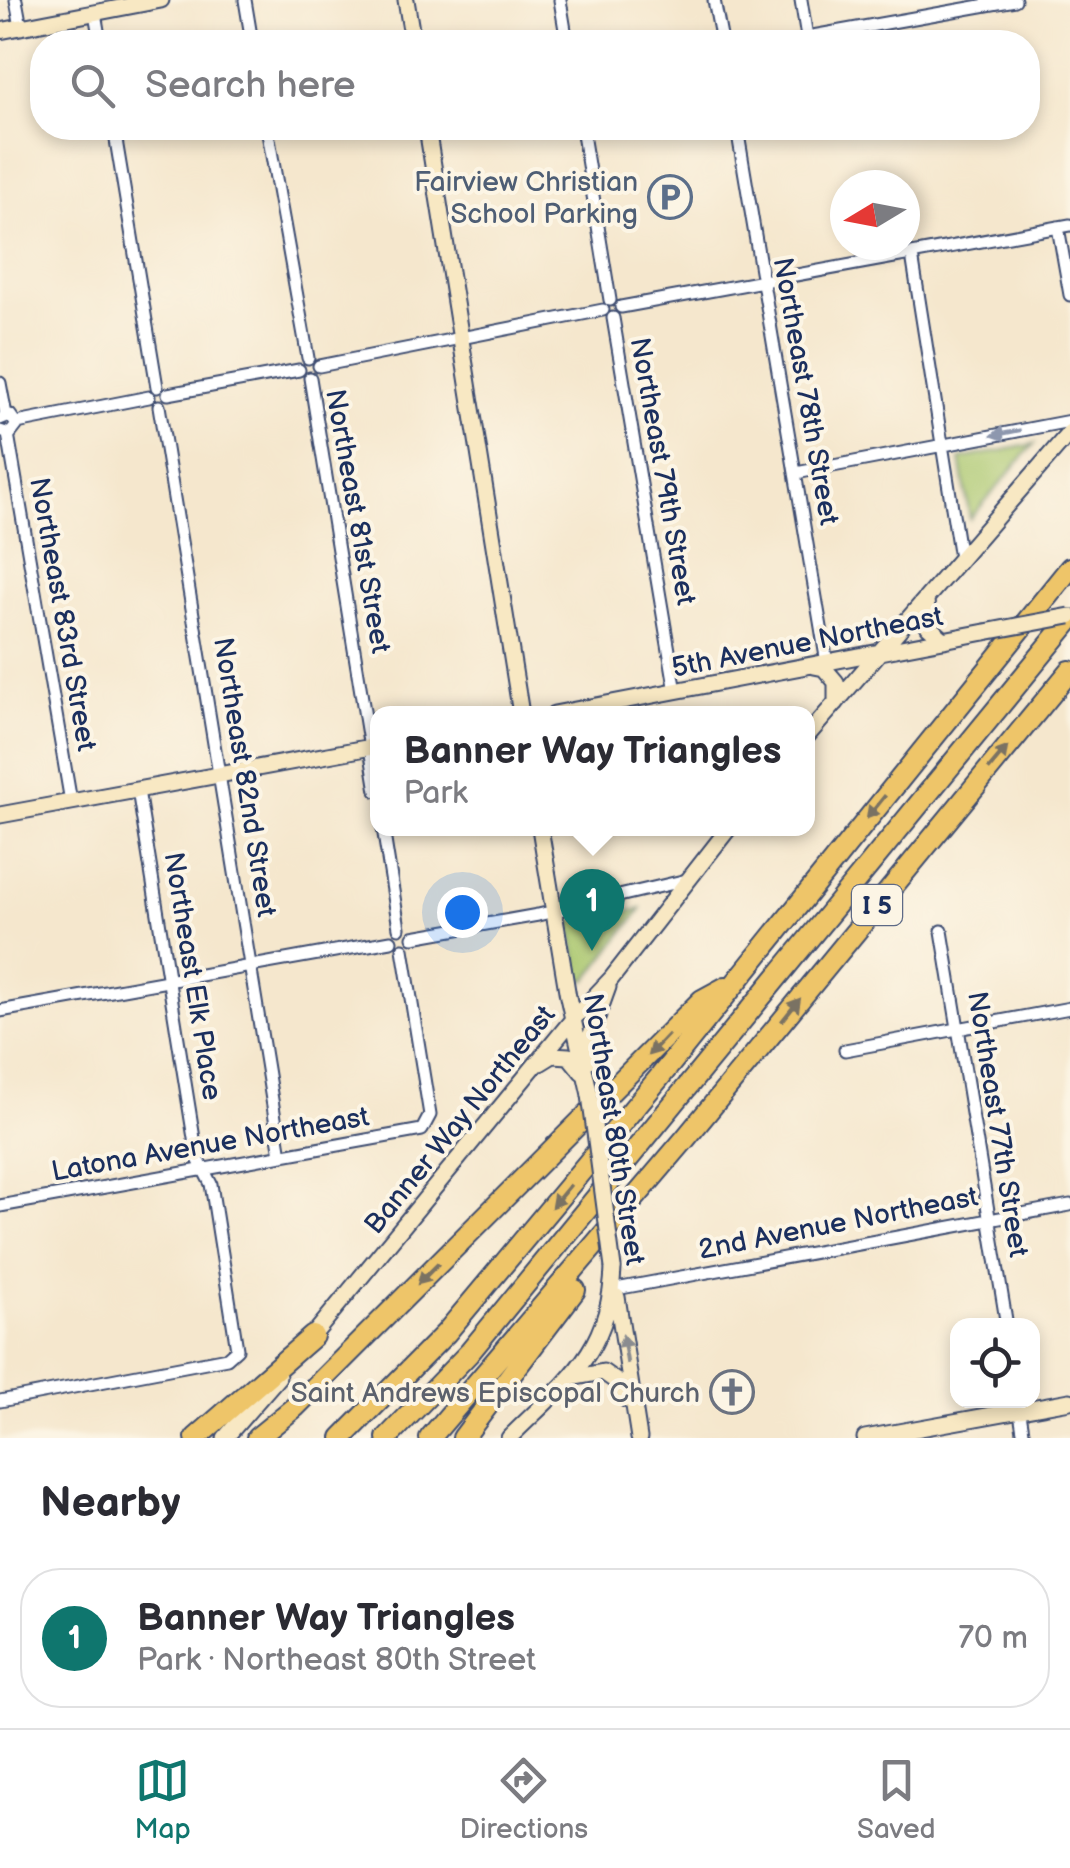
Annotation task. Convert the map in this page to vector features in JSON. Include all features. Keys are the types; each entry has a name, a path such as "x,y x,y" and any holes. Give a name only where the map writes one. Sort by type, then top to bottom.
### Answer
{"highway":[{"name":"I 5","path":"342,1438 446,1333 1070,568"},
{"path":"388,1438 482,1338 1070,618"},
{"name":"I 5","path":"430,1438 685,1140 1070,671"},
{"path":"257,1438 295,1407 702,1000 733,984"},
{"path":"464,1438 685,1140"},
{"path":"196,1438 313,1336"}],"main road":[{"path":"0,31 161,0"},
{"path":"406,0 411,30"},
{"path":"429,140 520,706"},
{"path":"815,727 1070,432"},
{"path":"926,599 928,626 944,640"},
{"name":"5th Avenue Northeast","path":"598,706 1070,618"},
{"path":"821,664 836,682 836,703"},
{"path":"0,815 370,747"},
{"name":"Northeast 80th Street","path":"541,836 590,1094 639,1434"},
{"name":"Banner Way Northeast","path":"225,1438 573,1019 612,979 723,836"},
{"path":"590,1094 590,1037 612,979"},
{"path":"536,1065 553,1055 568,1056 582,1072 590,1094"},
{"path":"508,1438 568,1380 606,1326 613,1268"},
{"path":"568,1380 592,1371 614,1378 639,1434"},
{"path":"1040,1403 1070,1401"},
{"path":"865,1438 1004,1408"}],"street":[{"path":"16,0 20,27"},
{"path":"245,0 250,30"},
{"path":"560,0 565,30"},
{"path":"714,0 720,30"},
{"path":"801,0 806,30"},
{"path":"846,30 1015,0"},
{"path":"94,13 98,30"},
{"name":"Northeast 82nd Street","path":"116,140 281,1156"},
{"name":"Northeast 81st Street","path":"269,140 308,358"},
{"name":"Northeast 79th Street","path":"584,140 676,692"},
{"name":"Northeast 78th Street","path":"738,140 796,472 821,664"},
{"path":"920,253 1064,226 1070,295"},
{"path":"8,419 304,374 319,366 878,260"},
{"path":"913,260 960,558"},
{"path":"304,374 308,358 319,366"},
{"name":"Northeast 81st Street","path":"304,374 370,725"},
{"path":"0,383 8,419 4,433"},
{"path":"796,472 1070,420"},
{"name":"Northeast 83rd Street","path":"4,433 71,802"},
{"name":"Northeast Elk Place","path":"138,790 197,1157 204,1169"},
{"path":"0,1011 168,977 391,940 399,928 384,836"},
{"path":"413,937 687,880"},
{"path":"399,928 408,930 413,937"},
{"name":"Northeast 77th Street","path":"942,931 1006,1318"},
{"path":"391,940 402,949 410,946 413,937"},
{"name":"Latona Avenue Northeast","path":"0,1206 416,1132 427,1126 430,1116 402,949"},
{"path":"844,1050 1070,1008"},
{"path":"0,1401 228,1358 236,1352 211,1184 204,1169"},
{"name":"2nd Avenue Northeast","path":"616,1290 1070,1205"},
{"path":"1019,1408 1024,1438"}],"green space":[{"path":"1034,444 970,519 960,459"},
{"path":"641,909 587,980 580,980 570,922"}],"place":[{"name":"Fairview Christian School Parking","path":"670,197"},
{"name":"Banner Way Triangles","path":"592,951"},
{"name":"Saint Andrews Episcopal Church","path":"732,1392"}]}
